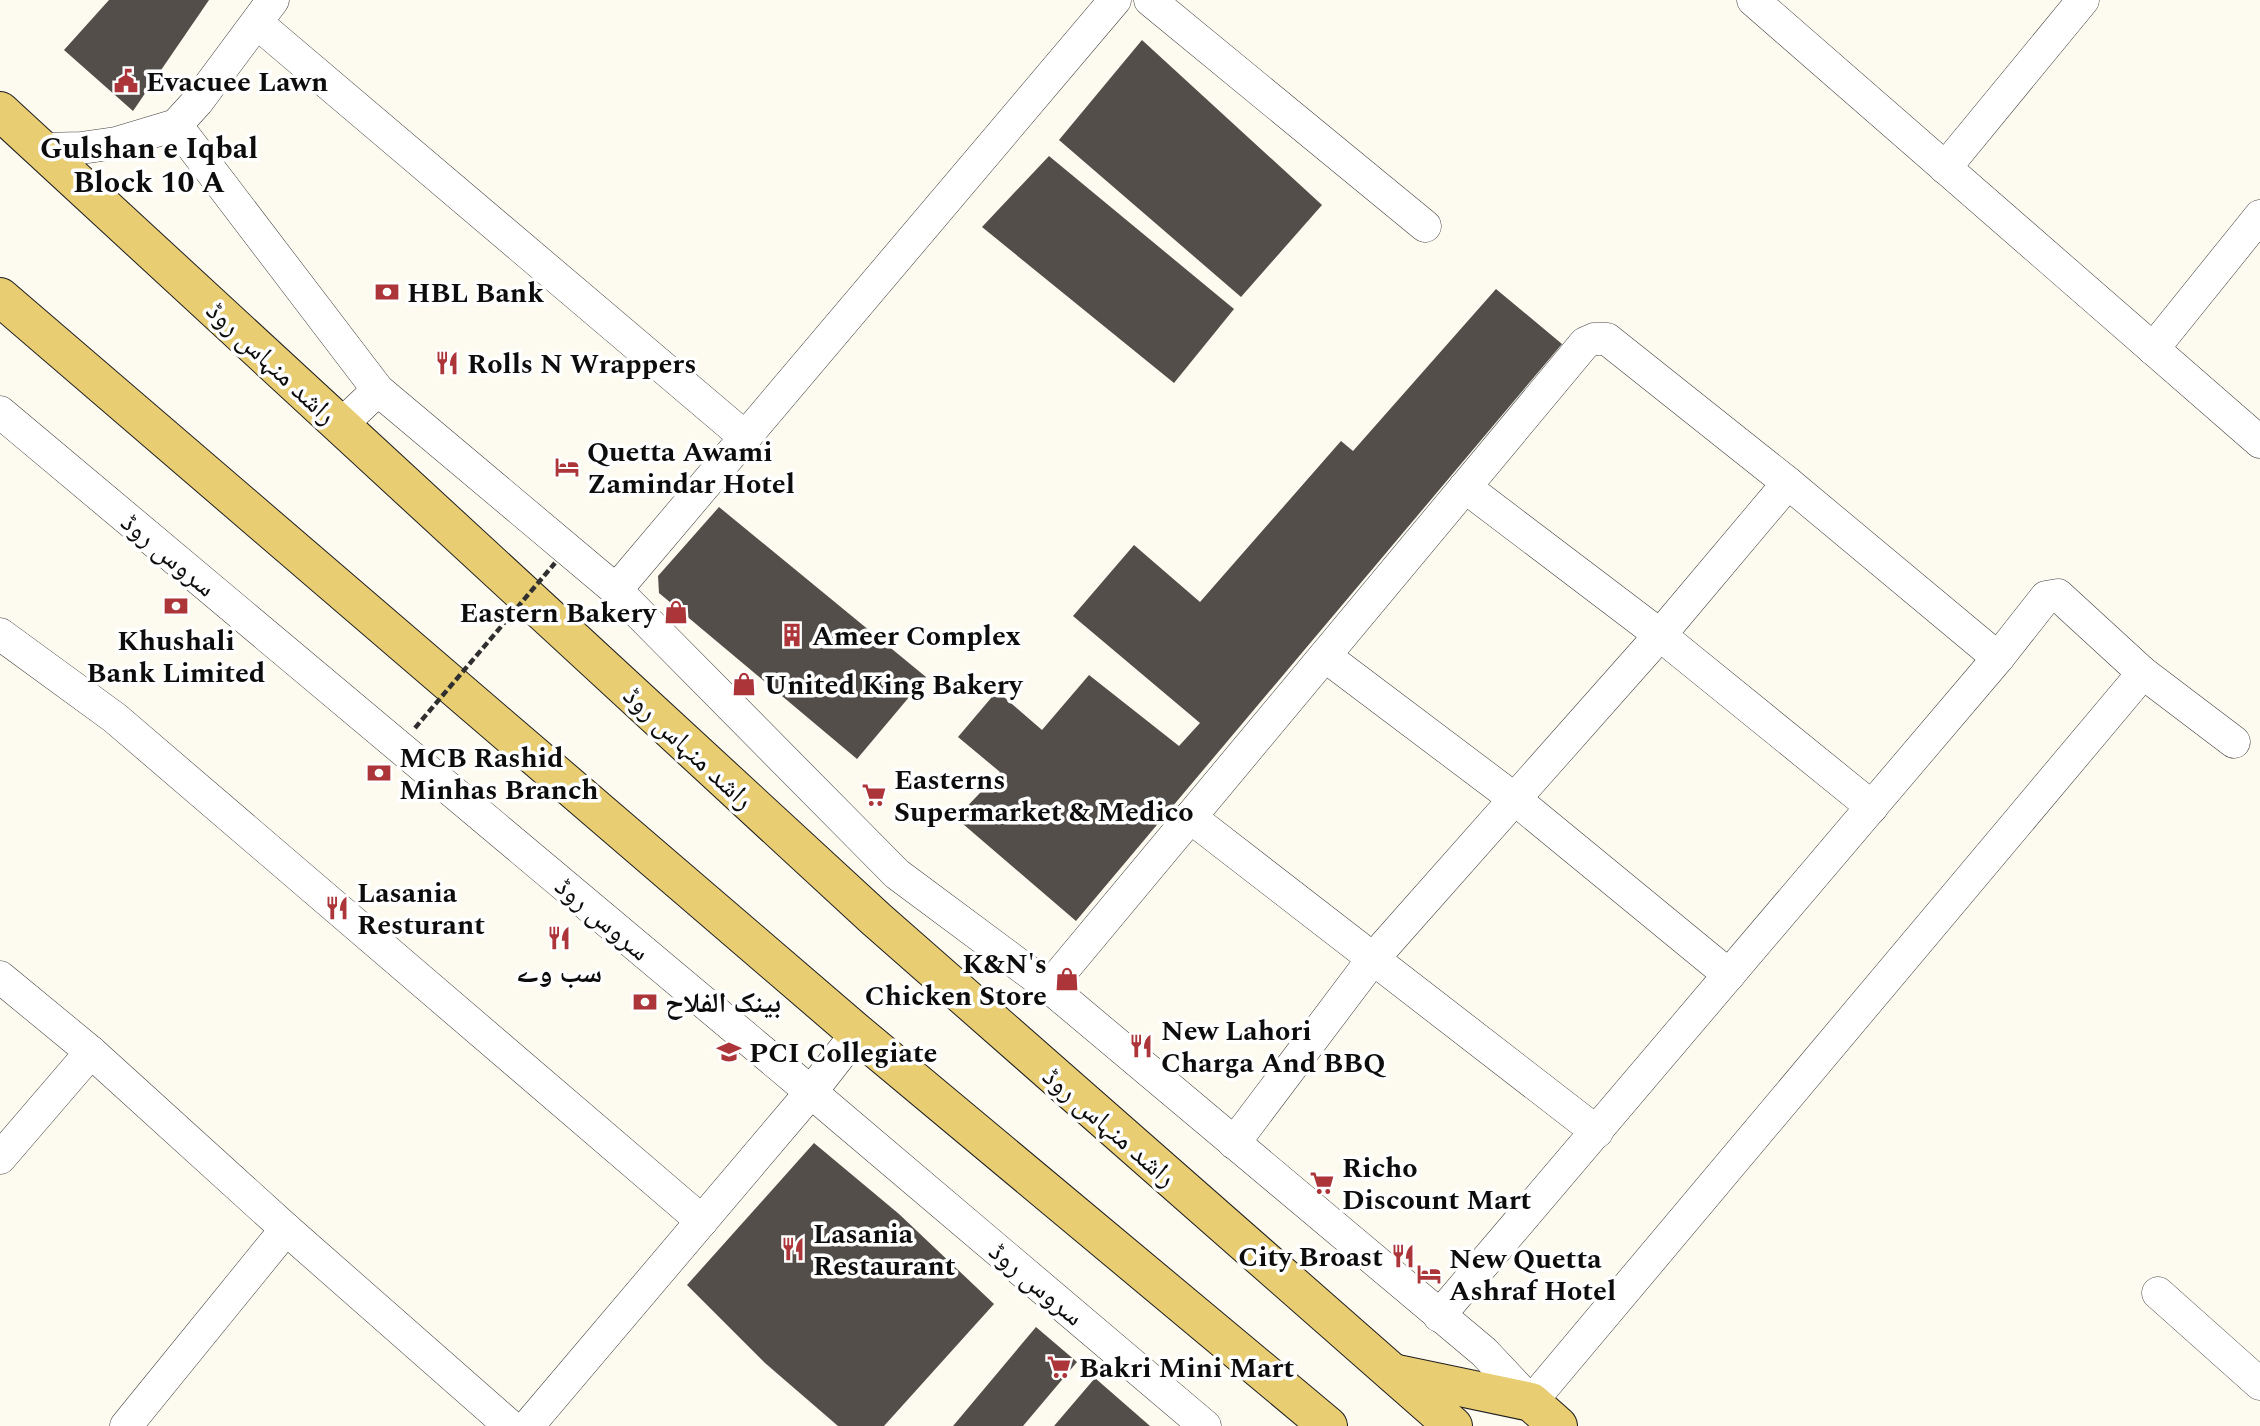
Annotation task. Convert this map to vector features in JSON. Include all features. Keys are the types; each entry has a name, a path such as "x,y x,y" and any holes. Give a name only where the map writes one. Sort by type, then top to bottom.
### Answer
{"main road":[{"name":"راشد منہاس روڈ","path":"0,111 876,919 1452,1426"},
{"path":"0,297 857,1032 1328,1426"},
{"path":"1388,1371 1545,1414"}],"street":[{"path":"615,590 1115,0"},
{"path":"1150,0 1426,226"},
{"path":"1754,0 2260,442"},
{"path":"1945,168 2083,0"},
{"path":"42,149 81,148 116,143 176,125 265,12 745,437"},
{"path":"176,125 378,390 615,590 897,874 1049,987 1484,1352 1545,1414 2143,673"},
{"path":"2153,349 2260,216"},
{"path":"1049,987 1585,343 1594,339 1607,339 1788,483 1998,658"},
{"path":"341,425 378,390"},
{"name":"سروس روڈ","path":"0,412 1205,1426"},
{"path":"1234,1143 1372,960 1660,635 1788,483"},
{"path":"1465,487 1660,635 1872,807"},
{"path":"1439,1316 1998,658 2046,597 2058,595 2143,673 2234,742"},
{"path":"0,634 115,718 702,1221"},
{"path":"1325,656 1516,800 1730,975"},
{"path":"1191,817 1597,1132"},
{"path":"876,919 897,874"},
{"path":"0,977 91,1052 286,1229 510,1426"},
{"path":"528,1426 811,1092 857,1032"},
{"path":"0,1158 91,1052"},
{"path":"126,1426 286,1229"},
{"path":"2158,1293 2260,1384"}],"path":[{"path":"415,728 555,563"}],"building":[{"name":"Evacuee Lawn","path":"109,0 209,0 133,111 64,50"},
{"path":"1142,40 1322,205 1241,297 1059,140"},
{"path":"1049,156 1234,309 1174,383 982,227"},
{"path":"1496,289 1562,344 1076,921 956,818 1000,772 958,737 997,691 1042,730 1089,675 1179,746 1200,723 1073,616 1134,545 1200,602 1341,441 1353,451"},
{"name":"Ameer Complex","path":"719,507 926,677 857,759 659,593 658,576"},
{"path":"814,1143 899,1214 994,1304 884,1426 838,1426 765,1363 687,1285"},
{"path":"1036,1327 1077,1362 1023,1426 953,1426"},
{"path":"1095,1378 1150,1426 1054,1426"}],"place":[{"name":"Evacuee Lawn","path":"126,81"},
{"name":"HBL Bank","path":"387,292"},
{"name":"Rolls N Wrappers","path":"447,363"},
{"name":"Quetta Awami Zamindar Hotel","path":"567,467"},
{"name":"Khushali Bank Limited","path":"176,606"},
{"name":"Eastern Bakery","path":"676,612"},
{"name":"Ameer Complex","path":"792,635"},
{"name":"United King Bakery","path":"744,684"},
{"name":"MCB Rashid Minhas Branch","path":"379,773"},
{"name":"Easterns Supermarket & Medico","path":"874,795"},
{"name":"Lasania Resturant","path":"337,908"},
{"name":"سب وے","path":"559,938"},
{"name":"K&N's Chicken Store","path":"1067,979"},
{"name":"بینک الفلاح","path":"645,1002"},
{"name":"New Lahori Charga And BBQ","path":"1141,1046"},
{"name":"PCI Collegiate","path":"729,1052"},
{"name":"Richo Discount Mart","path":"1322,1183"},
{"name":"Lasania Restaurant","path":"793,1249"},
{"name":"City Broast","path":"1403,1256"},
{"name":"New Quetta Ashraf Hotel","path":"1429,1274"},
{"name":"Bakri Mini Mart","path":"1059,1367"}],"district":[{"name":"Gulshan e Iqbal Block 10 A","path":"149,165"}]}
